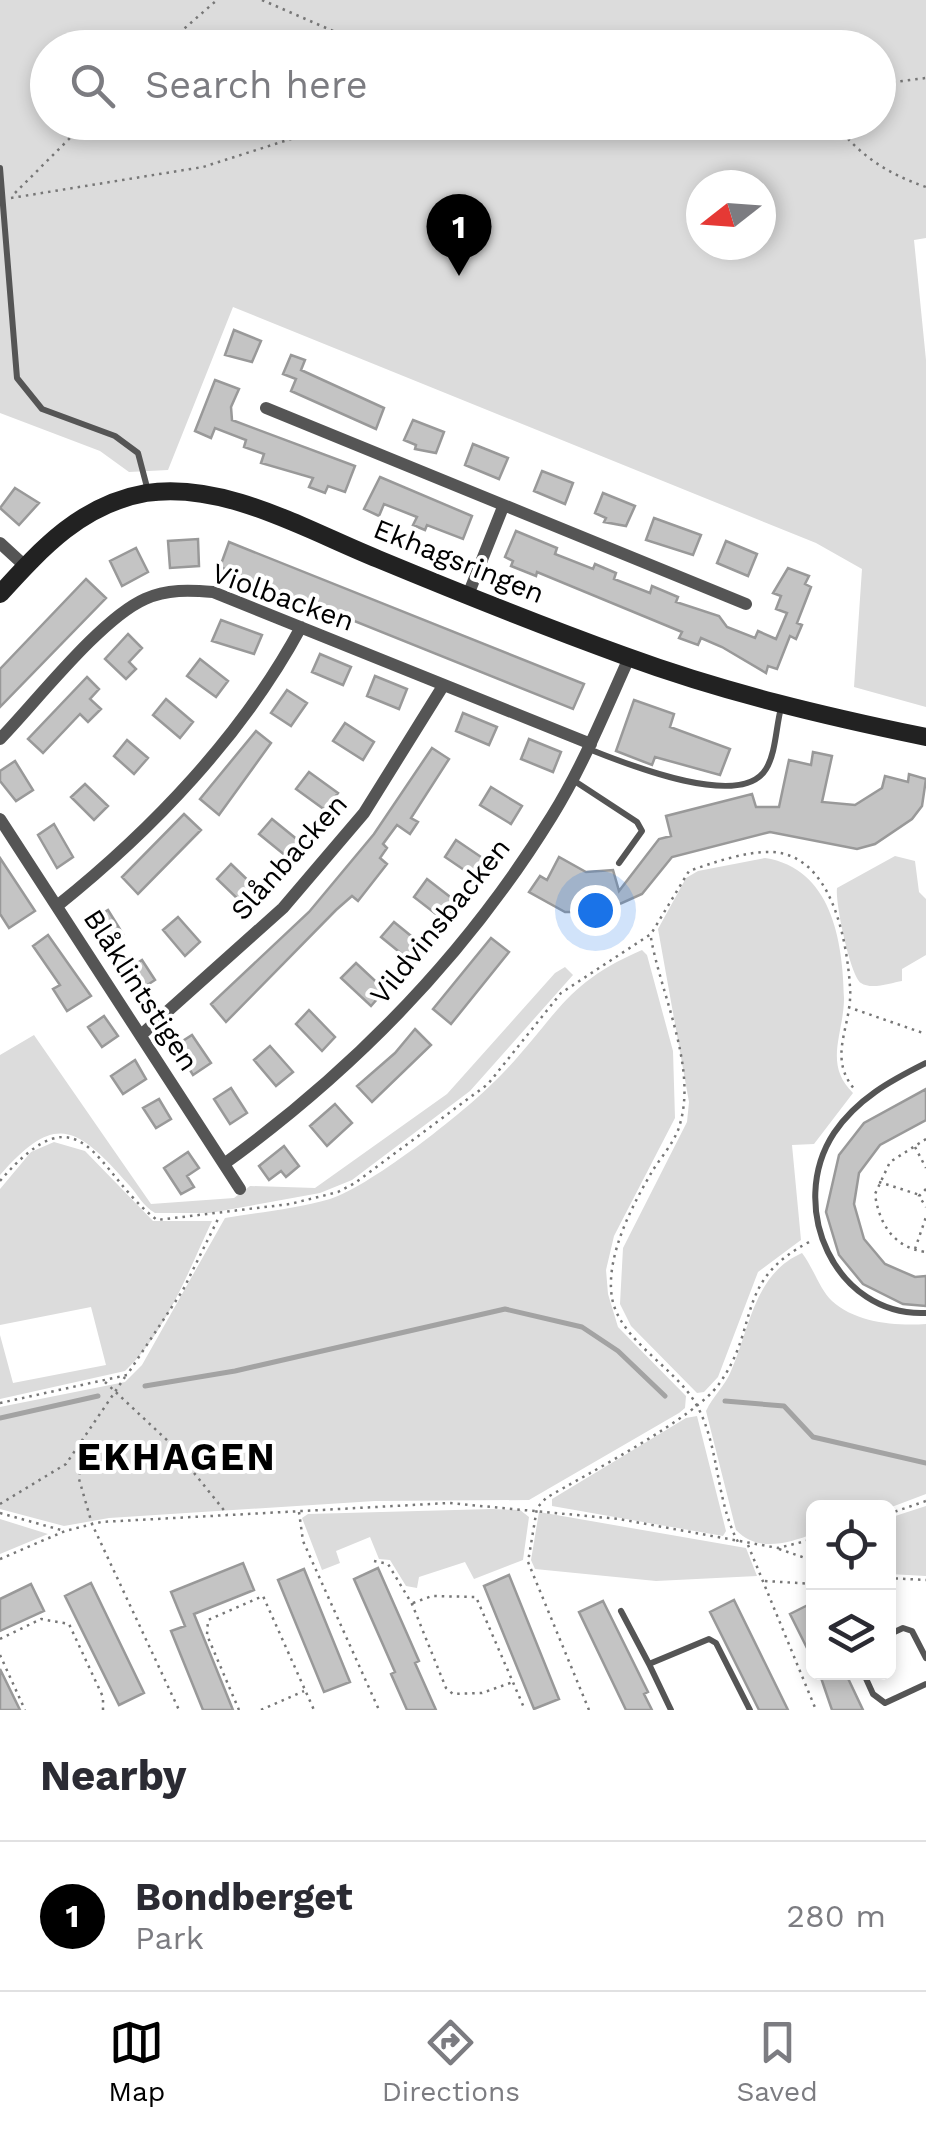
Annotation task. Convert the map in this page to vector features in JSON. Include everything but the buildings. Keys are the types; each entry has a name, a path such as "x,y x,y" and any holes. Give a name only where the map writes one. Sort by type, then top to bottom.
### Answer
{"street":[{"path":"266,408 746,604"},
{"name":"Ekhagsringen","path":"0,594 25,566 88,512 149,493 185,493 259,510 629,658 782,704 926,737"},
{"path":"468,594 502,507"},
{"path":"0,543 25,566"},
{"name":"Violbacken","path":"0,740 111,623 146,599 190,590 214,592 589,746"},
{"path":"56,906 138,834 198,771 264,686 301,627"},
{"name":"Vildvinsbacken","path":"224,1164 318,1091 409,1004 510,880 572,780 629,658"},
{"name":"Slånbacken","path":"141,1036 283,908 364,812 443,686"},
{"name":"Blåklintstigen","path":"0,818 240,1189"}],"lane":[{"path":"0,168 6,198 18,378 42,409 115,436 138,452 149,493"},
{"path":"589,746 660,778 682,777 726,788 756,780 766,770 782,704"},
{"path":"572,780 637,822 642,831 619,863"},
{"path":"926,1064 862,1099 834,1134 816,1176 814,1211 838,1274 862,1296 905,1314 926,1313"},
{"path":"622,1612 671,1710"},
{"path":"896,1631 903,1628 912,1631 926,1658"},
{"path":"649,1664 709,1639 716,1643 750,1710"},
{"path":"867,1680 873,1694 885,1703 926,1684"}],"path":[{"path":"183,30 218,0"},
{"path":"262,0 331,30"},
{"path":"896,82 926,78"},
{"path":"6,198 67,140"},
{"path":"6,198 203,167 288,140"},
{"path":"847,140 857,153 898,178 926,187"},
{"path":"0,1180 28,1150 44,1140 64,1137 96,1152 157,1220 220,1216 338,1192 488,1084 560,993 651,934 688,871 772,852 794,858 831,895 850,990 839,1058 847,1080 862,1099"},
{"path":"651,934 684,1093 680,1126 622,1231 612,1299 624,1326 668,1367 696,1403 707,1428 727,1521 739,1543"},
{"path":"848,1007 926,1034"},
{"path":"926,1140 890,1162 878,1182 881,1221 896,1240 926,1252"},
{"path":"914,1145 926,1168"},
{"path":"878,1182 920,1195 926,1207"},
{"path":"920,1195 926,1188"},
{"path":"0,1504 52,1476 82,1442 183,1290 220,1216"},
{"path":"915,1250 926,1217"},
{"path":"589,1710 528,1562 537,1508 546,1498 718,1386 767,1270 821,1236"},
{"path":"0,1404 125,1377"},
{"path":"105,1382 115,1396 170,1444 228,1515"},
{"path":"82,1442 78,1479 92,1524 179,1710"},
{"path":"896,1511 926,1501"},
{"path":"0,1559 92,1524 448,1503 537,1508 778,1548 806,1557"},
{"path":"299,1510 303,1541 379,1710"},
{"path":"0,1513 65,1532"},
{"path":"778,1548 806,1541"},
{"path":"748,1544 816,1710"},
{"path":"374,1561 388,1564 412,1604 446,1688 453,1694 482,1693 513,1682"},
{"path":"896,1578 926,1580"},
{"path":"763,1581 806,1584"},
{"path":"239,1710 207,1634 208,1620 256,1596 268,1600 314,1710"},
{"path":"412,1604 432,1596 476,1597 525,1710"},
{"path":"0,1640 42,1619 70,1624 104,1697 102,1708 95,1710"},
{"path":"0,1654 25,1710"},
{"path":"261,1710 306,1691"}],"shaded area":[{"path":"0,0 926,0 926,238 914,240 926,360 926,707 854,687 862,569 816,543 233,307 168,470 129,472 100,451 0,413"},
{"path":"895,856 915,861 919,892 926,899 926,955 902,969 902,981 865,985 857,977 848,953 837,888"},
{"path":"765,858 805,876 829,910 843,976 837,1060 844,1082 853,1093 814,1144 792,1145 801,1240 758,1272 718,1377 704,1392 697,1393 631,1326 620,1304 623,1248 687,1122 689,1102 658,929 686,878 698,871"},
{"path":"642,950 647,955 673,1051 675,1118 614,1236 606,1270 608,1294 618,1327 686,1396 685,1408 529,1500 375,1501 109,1518 64,1526 0,1509 0,1407 125,1382 142,1365 225,1218 330,1199 371,1178 487,1089 577,989"},
{"path":"565,967 573,975 470,1091 352,1180 320,1193 210,1213 155,1213 95,1150 66,1134 52,1134 36,1141 0,1175 0,1055 34,1035 151,1204 234,1198 250,1186 315,1188 447,1094 555,973"},
{"path":"54,1142 85,1151 153,1221 212,1221 164,1320 125,1371 0,1399 0,1335 13,1383 106,1365 91,1307 0,1325 0,1189 31,1152"},
{"path":"802,1253 828,1296 853,1314 877,1322 926,1324 926,1494 896,1505 896,1500 806,1500 806,1536 763,1544 736,1530 706,1411 728,1376 763,1288 786,1262"},
{"path":"697,1416 726,1531 723,1536 552,1506 552,1499 686,1418"},
{"path":"926,1506 926,1576 896,1574 896,1516"},
{"path":"520,1510 529,1517 523,1560 474,1579 465,1562 419,1577 417,1588 406,1586 390,1560 379,1559 370,1537 336,1551 340,1563 322,1570 302,1518 308,1514"},
{"path":"539,1512 746,1548 757,1576 656,1581 535,1569 531,1560"},
{"path":"0,1519 48,1534 0,1554"}],"waterway":[{"path":"145,1386 235,1371 505,1309 582,1327 618,1351 665,1396"},
{"path":"0,1418 98,1396"},
{"path":"725,1401 784,1406 813,1437 926,1463"}],"place":[{"name":"Bondberget","path":"459,276"}],"district":[{"name":"EKHAGEN","path":"177,1457"}]}
